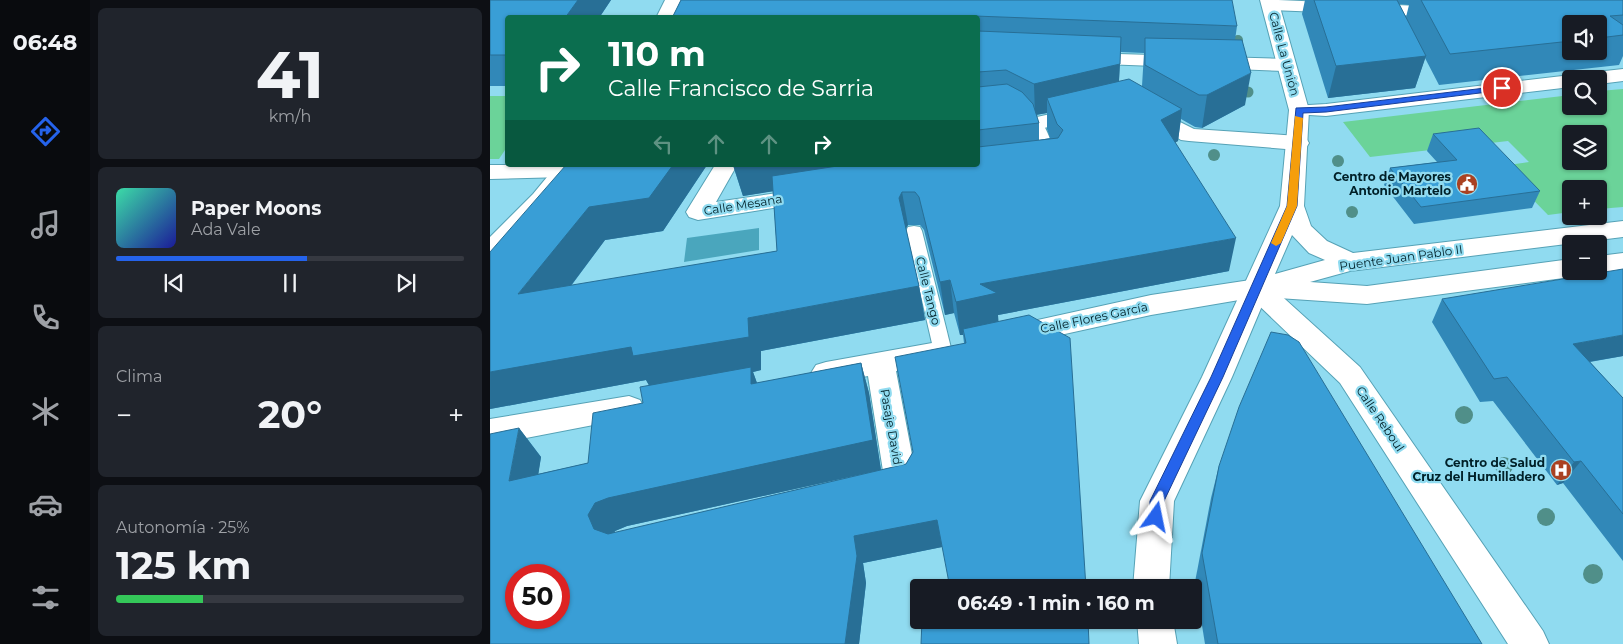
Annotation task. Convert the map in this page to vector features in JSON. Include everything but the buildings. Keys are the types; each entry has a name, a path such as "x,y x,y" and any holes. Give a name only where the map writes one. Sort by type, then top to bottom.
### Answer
{"street":[{"path":"666,15 674,0"},
{"path":"1270,3 1389,9 1452,9"},
{"name":"Calle La Unión","path":"1152,579 1157,501 1257,288 1292,206 1299,110 1285,65 1270,3"},
{"path":"1389,9 1398,27"},
{"path":"1065,58 1130,81 1189,134 1298,143"},
{"path":"1130,81 1285,65"},
{"path":"1607,77 1623,75"},
{"path":"1299,110 1326,110 1427,88 1562,80"},
{"path":"1036,124 1102,108"},
{"path":"490,172 567,167"},
{"path":"490,252 541,199 567,167"},
{"name":"Calle Mesana","path":"725,167 698,212 832,192"},
{"path":"1292,206 1300,229 1318,247 1350,262"},
{"name":"Puente Juan Pablo II","path":"1257,288 1350,262 1623,229"},
{"path":"1607,264 1623,262"},
{"path":"1257,288 1367,295 1562,269"},
{"name":"Calle Flores García","path":"802,377 943,352 1151,305 1257,288"},
{"name":"Calle Reboul","path":"1257,288 1350,375 1530,644"},
{"name":"Pasaje David","path":"854,492 901,480 880,363"},
{"path":"490,432 656,403"},
{"path":"1156,629 1158,644"}],"lane":[{"path":"1008,109 1024,113 1040,128 1041,164"},
{"name":"Calle Tango","path":"914,231 943,352"}],"green space":[{"path":"1623,89 1623,207 1607,208 1607,180 1562,180 1562,213 1548,215 1507,173 1508,165 1529,162 1508,141 1370,157 1343,122 1562,96 1562,115 1607,115 1607,90"},
{"path":"490,96 505,96 505,150 499,159 490,159"}],"water":[{"path":"759,228 759,250 684,262 687,238"}],"slow traffic":[{"path":"1276,243 1292,206 1299,118"}],"place":[{"name":"Centro de Mayores Antonio Martelo","path":"1467,184"},
{"name":"Centro de Salud Cruz del Humilladero","path":"1561,470"}],"route":[{"path":"1156,517 1157,501 1217,377 1292,206 1299,110 1326,110 1502,88"}]}
